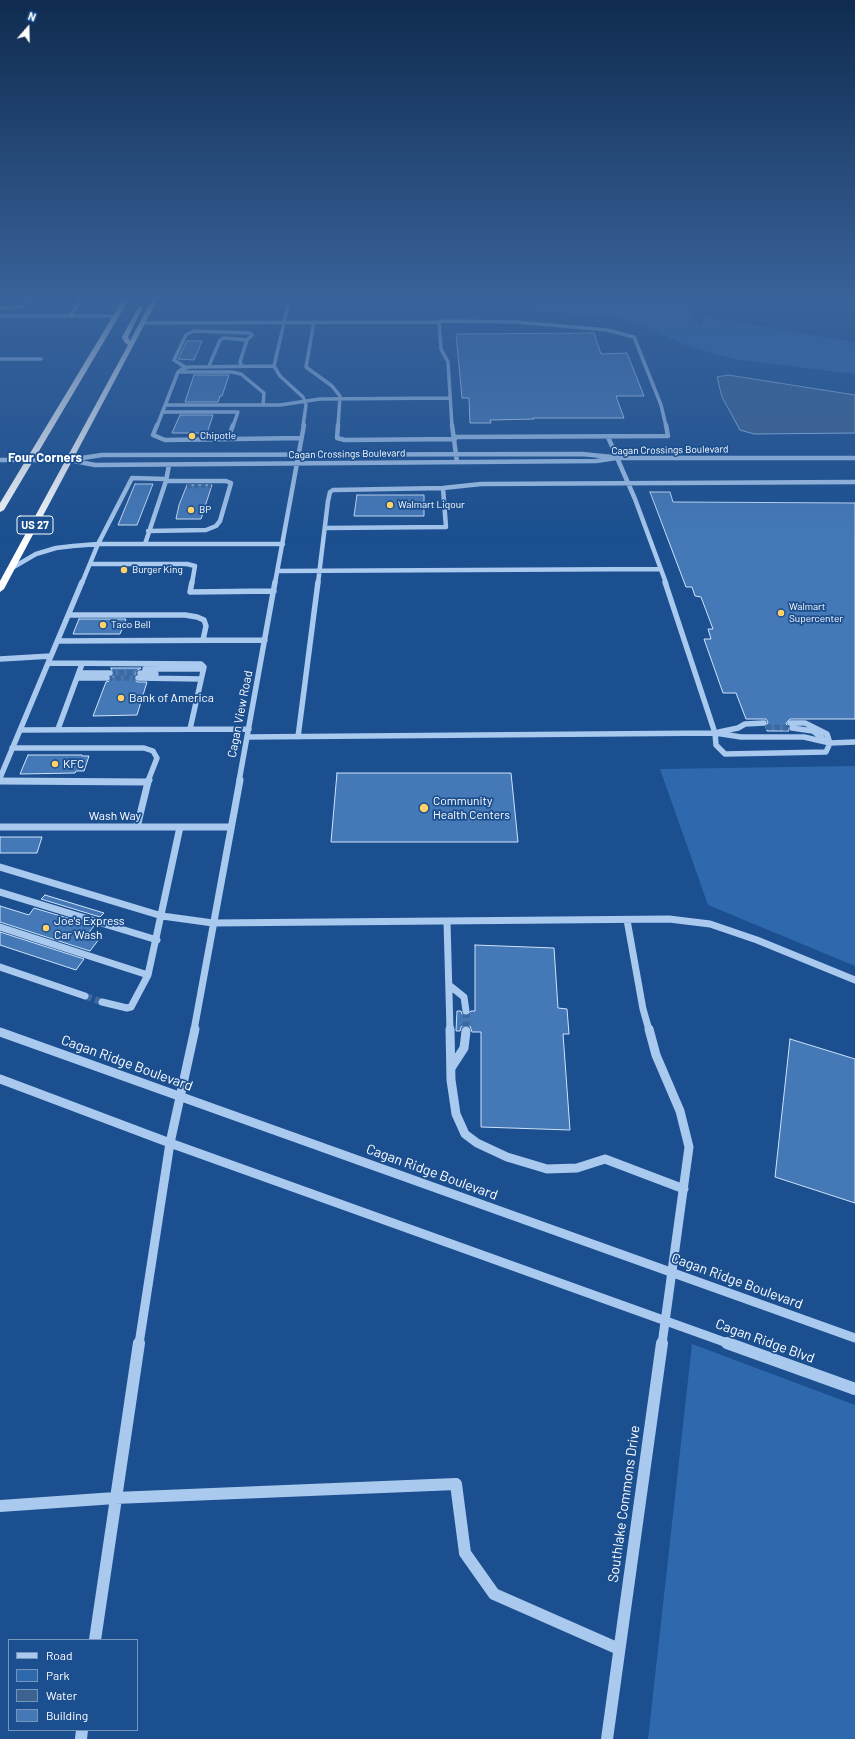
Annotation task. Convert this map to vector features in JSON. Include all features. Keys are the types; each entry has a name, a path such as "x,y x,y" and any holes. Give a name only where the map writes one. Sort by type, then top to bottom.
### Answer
{"highway":[{"name":"US 27","path":"0,510 76,382"},
{"name":"US 27","path":"0,589 111,382"}],"street":[{"path":"174,382 153,435 157,438 165,440 301,438"},
{"path":"252,382 264,393 263,405"},
{"path":"287,382 297,390 305,401"},
{"path":"327,382 336,389 340,399 336,436 338,439 668,436 660,405 651,382"},
{"path":"449,382 457,462"},
{"path":"165,405 263,405 340,399 450,398"},
{"name":"Cagan View Road","path":"95,1639 115,1498 170,1143 181,1097 230,827 248,737 306,412 305,401"},
{"path":"162,412 238,412 228,439"},
{"path":"608,437 616,458 629,483 660,569 715,733 716,745 725,754 826,752 830,743"},
{"name":"Cagan Crossings Boulevard","path":"69,460 100,455 595,454 616,458"},
{"name":"Cagan Crossings Boulevard","path":"69,460 95,465 596,461 616,458 855,458"},
{"path":"0,460 69,460"},
{"path":"144,544 165,482 169,464"},
{"path":"0,778 98,544 132,478 187,486"},
{"path":"148,531 206,530 216,526 220,522 231,483 165,482"},
{"path":"298,737 330,492 335,489 443,488 480,484 855,482"},
{"path":"211,486 230,488"},
{"path":"325,528 446,527 443,488"},
{"path":"12,568 36,554 56,548 98,544 283,544"},
{"path":"90,564 187,564 195,566 190,592 274,591"},
{"path":"278,571 660,569"},
{"path":"69,615 185,615 197,617 204,620 206,626 203,640"},
{"path":"58,640 265,640"},
{"path":"0,659 51,656"},
{"path":"80,671 186,662 201,664 202,672 190,729"},
{"path":"49,663 80,671 109,673 80,671"},
{"path":"58,729 80,671"},
{"path":"202,672 140,674 202,672"},
{"path":"715,733 738,728 765,725"},
{"path":"791,725 813,731 830,743"},
{"path":"20,730 249,729"},
{"path":"248,737 715,733 740,737 804,737 830,743 855,742"},
{"path":"12,748 144,748 154,751 157,758 148,782 137,827"},
{"path":"0,781 148,782"},
{"name":"Wash Way","path":"0,827 230,827"},
{"path":"102,1002 127,1008 131,1007 148,976 157,940 180,827"},
{"path":"0,867 162,916 213,923 669,920 710,924 763,942 855,980"},
{"path":"0,892 157,940"},
{"name":"Southlake Commons Drive","path":"607,1739 689,1147 680,1111 656,1055 643,1009 627,920"},
{"path":"447,922 451,1068 456,1114 464,1134 477,1143 507,1157 547,1169 578,1168 605,1159 684,1189"},
{"path":"0,927 148,976"},
{"path":"0,967 85,996"},
{"path":"449,985 464,997 466,1011"},
{"name":"Cagan Ridge Boulevard","path":"0,1032 855,1338"},
{"path":"451,1068 464,1048 466,1032"},
{"path":"0,1079 170,1143 665,1320"},
{"name":"Cagan Ridge Blvd","path":"665,1320 855,1389"},
{"path":"0,1506 115,1498 456,1484 465,1553 494,1594 619,1649"}],"green space":[{"path":"855,766 855,966 708,905 660,769"},
{"path":"692,1344 855,1405 855,1739 648,1739"}],"water":[{"path":"718,382 773,382 855,395 855,433 754,434 740,430 722,397"}],"building":[{"path":"192,382 227,382 222,396 220,396 218,402 185,402"},
{"path":"461,382 639,382 644,396 616,396 624,418 533,418 534,419 490,420 491,423 470,423 469,398 462,398"},
{"path":"180,415 213,415 207,433 172,433"},
{"path":"135,484 153,484 137,525 118,525"},
{"name":"BP","path":"187,485 212,485 201,519 176,519 179,505"},
{"name":"Walmart Supercenter","path":"650,492 670,492 673,502 855,503 855,719 790,719 786,723 789,731 767,731 766,727 768,722 766,719 746,719 736,693 723,693 704,639 711,639 708,629 713,629 701,597 695,596 692,587 686,587"},
{"name":"Walmart Liqour","path":"357,495 424,495 424,516 354,516"},
{"name":"Taco Bell","path":"79,619 126,619 120,634 73,634"},
{"name":"Bank of America","path":"111,668 141,668 136,671 134,680 138,682 147,682 137,715 93,716 106,682 109,681 114,675"},
{"name":"KFC","path":"28,755 89,756 84,771 76,771 75,773 20,774"},
{"name":"Community Health Centers","path":"337,773 511,773 518,842 331,842"},
{"path":"0,837 42,837 37,853 0,853"},
{"path":"45,895 104,913 100,917 41,899"},
{"path":"0,906 29,915 34,908 94,926 87,935 99,939 90,951 0,922"},
{"path":"0,932 84,959 76,970 0,945"},
{"path":"475,945 554,948 558,1008 567,1009 569,1034 563,1034 570,1130 481,1127 481,1032 472,1032 470,1026 466,1025 461,1027 460,1031 456,1031 457,1011 461,1011 462,1014 466,1016 471,1011 475,1011"},
{"path":"790,1039 855,1059 855,1203 775,1177"}],"tunnel":[{"path":"187,486 211,486"},
{"path":"110,673 140,673"},
{"path":"107,678 138,678"},
{"path":"766,727 792,728"},
{"path":"85,996 102,1002"},
{"path":"466,1011 466,1031"}],"place":[{"name":"Chipotle","path":"192,436"},
{"name":"Walmart Liqour","path":"390,505"},
{"name":"BP","path":"191,510"},
{"name":"Burger King","path":"124,570"},
{"name":"Walmart Supercenter","path":"781,613"},
{"name":"Taco Bell","path":"103,625"},
{"name":"Bank of America","path":"121,698"},
{"name":"KFC","path":"55,764"},
{"name":"Community Health Centers","path":"424,808"},
{"name":"Joe's Express Car Wash","path":"46,928"}],"district":[{"name":"Four Corners","path":"45,458"}]}
